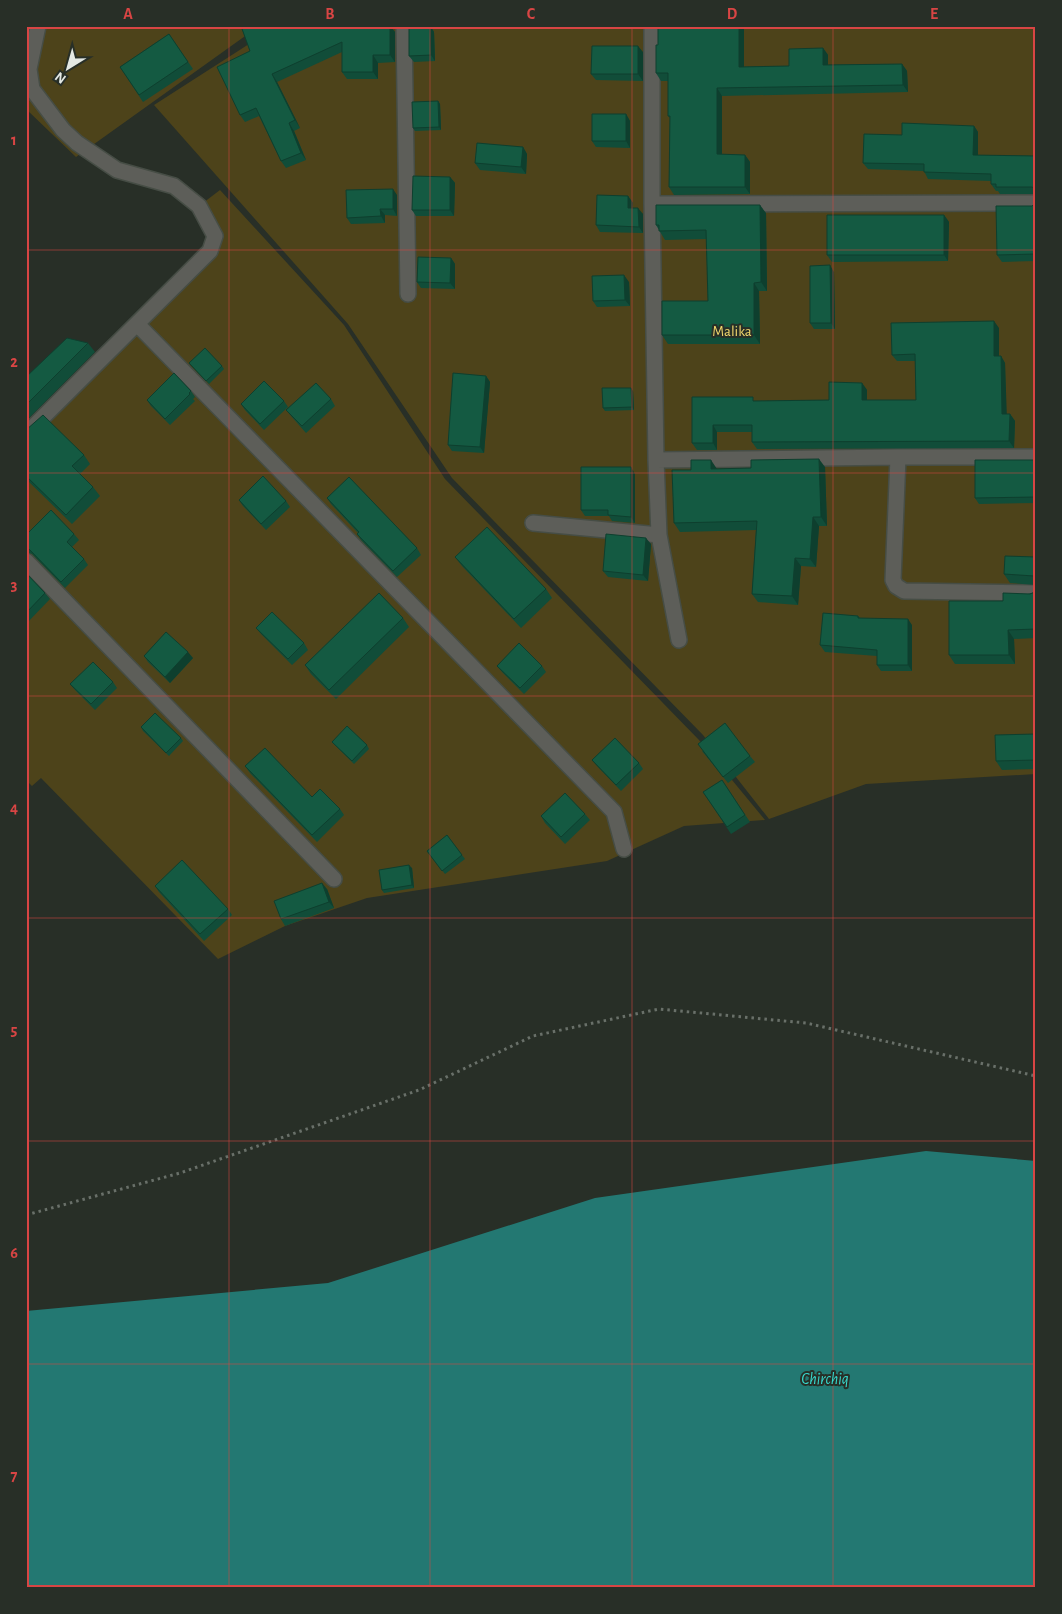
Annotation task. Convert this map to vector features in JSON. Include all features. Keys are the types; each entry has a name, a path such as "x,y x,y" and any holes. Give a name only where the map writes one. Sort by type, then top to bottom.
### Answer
{"street":[{"path":"26,434 210,251 215,236 199,206 174,186 117,170 77,143 62,130 32,89 29,70 38,26"},
{"path":"404,26 408,294"},
{"path":"652,26 652,204 659,535 679,640"},
{"path":"652,204 1036,203"},
{"path":"137,324 614,812 624,849"},
{"path":"898,457 893,580 896,586 904,591 1036,593"},
{"path":"656,460 1036,457"},
{"path":"533,523 659,535"},
{"path":"26,561 334,880"}],"path":[{"path":"26,1215 180,1173 410,1093 533,1036 659,1009 806,1023 1036,1076"}],"green space":[{"path":"37,26 259,26 76,157 26,109 26,67"},
{"name":"Malika","path":"284,26 1036,26 1036,774 866,784 769,819 703,735 452,478 348,324 154,105 263,35"},
{"path":"220,190 344,325 445,479 699,740 765,820 684,826 607,861 367,898 285,926 218,959 41,778 32,786 26,780 26,428 219,243 199,206"}],"water":[{"name":"Chirchiq","path":"926,1151 1036,1161 1036,1588 26,1588 26,1311 328,1283 595,1198"}],"building":[{"path":"241,26 390,26 390,55 373,55 373,72 342,72 342,42 272,74 295,120 289,123 301,153 281,161 256,108 240,115 217,67 250,51"},
{"path":"409,26 430,26 431,55 409,56"},
{"path":"658,26 739,26 739,67 789,66 789,49 823,48 823,65 902,64 903,85 717,88 717,154 745,155 745,187 669,187 670,116 668,116 668,73 656,73"},
{"path":"169,34 188,62 139,95 120,67"},
{"path":"592,46 638,46 638,74 591,74"},
{"path":"438,101 439,127 413,128 412,102"},
{"path":"592,114 626,114 626,141 592,141"},
{"path":"902,123 974,126 973,155 1036,156 1036,189 1032,187 996,187 996,184 991,184 991,174 924,172 924,164 863,163 864,134 902,135"},
{"path":"477,143 523,147 521,167 475,163"},
{"path":"413,176 450,177 450,210 412,210"},
{"path":"393,189 393,209 380,209 381,216 347,218 346,190"},
{"path":"597,195 628,196 628,208 638,208 639,227 596,225"},
{"path":"1036,203 1036,254 997,255 996,206 1032,206"},
{"path":"656,205 760,205 761,282 754,283 754,335 662,335 662,301 708,301 706,230 659,231 659,225 656,225"},
{"path":"827,215 944,215 944,255 827,255"},
{"path":"418,257 451,258 450,283 417,282"},
{"path":"830,265 831,323 810,323 810,266"},
{"path":"624,275 625,300 593,301 592,276"},
{"path":"994,321 994,356 1001,356 1002,414 1010,414 1009,441 752,442 752,425 713,425 713,443 692,443 692,397 753,397 753,401 829,400 829,382 862,383 862,400 916,400 915,354 892,355 891,323"},
{"path":"67,338 88,343 26,405 26,377"},
{"path":"205,348 222,366 206,381 189,363"},
{"path":"174,373 191,391 165,419 147,400"},
{"path":"453,373 486,376 480,447 448,445"},
{"path":"264,381 284,401 260,424 241,404"},
{"path":"316,383 331,399 302,426 286,410"},
{"path":"602,388 631,388 632,407 603,408"},
{"path":"43,415 84,455 72,466 93,487 66,515 26,476 26,430"},
{"path":"819,459 821,517 813,517 810,559 795,558 792,596 752,594 757,521 674,523 672,470 691,470 691,460 711,460 711,469 751,468 751,460"},
{"path":"975,460 1036,460 1036,497 975,498"},
{"path":"581,467 631,467 631,517 608,515 608,510 581,510"},
{"path":"263,476 286,501 261,524 239,500"},
{"path":"349,477 417,548 393,571 357,534 359,532 327,498"},
{"path":"51,510 74,534 67,542 84,559 61,582 26,547 26,535"},
{"path":"487,527 546,589 514,619 455,557"},
{"path":"606,534 646,538 643,575 603,571"},
{"path":"1005,556 1036,557 1036,577 1004,574"},
{"path":"26,573 45,593 26,613"},
{"path":"1036,590 1036,629 1008,630 1009,655 949,655 949,601 1003,601 1003,593 1030,594"},
{"path":"379,593 403,618 329,690 305,665"},
{"path":"272,612 304,643 288,659 256,628"},
{"path":"823,613 858,616 858,618 908,619 908,665 877,665 877,650 820,645"},
{"path":"166,632 188,652 165,677 144,656"},
{"path":"519,643 542,666 520,688 497,666"},
{"path":"93,662 113,682 91,704 70,684"},
{"path":"155,713 181,738 166,753 141,727"},
{"path":"725,723 750,756 723,777 698,744"},
{"path":"347,726 367,745 352,761 332,742"},
{"path":"1036,734 1036,760 996,761 995,735"},
{"path":"615,738 639,763 616,785 592,760"},
{"path":"265,748 312,797 320,789 340,809 312,835 245,766"},
{"path":"722,780 745,815 727,827 703,792"},
{"path":"565,793 585,814 561,837 541,816"},
{"path":"447,835 462,855 442,871 427,851"},
{"path":"182,860 228,909 200,934 155,886"},
{"path":"409,865 412,885 382,890 379,870"},
{"path":"322,883 329,902 281,919 274,901"}]}
